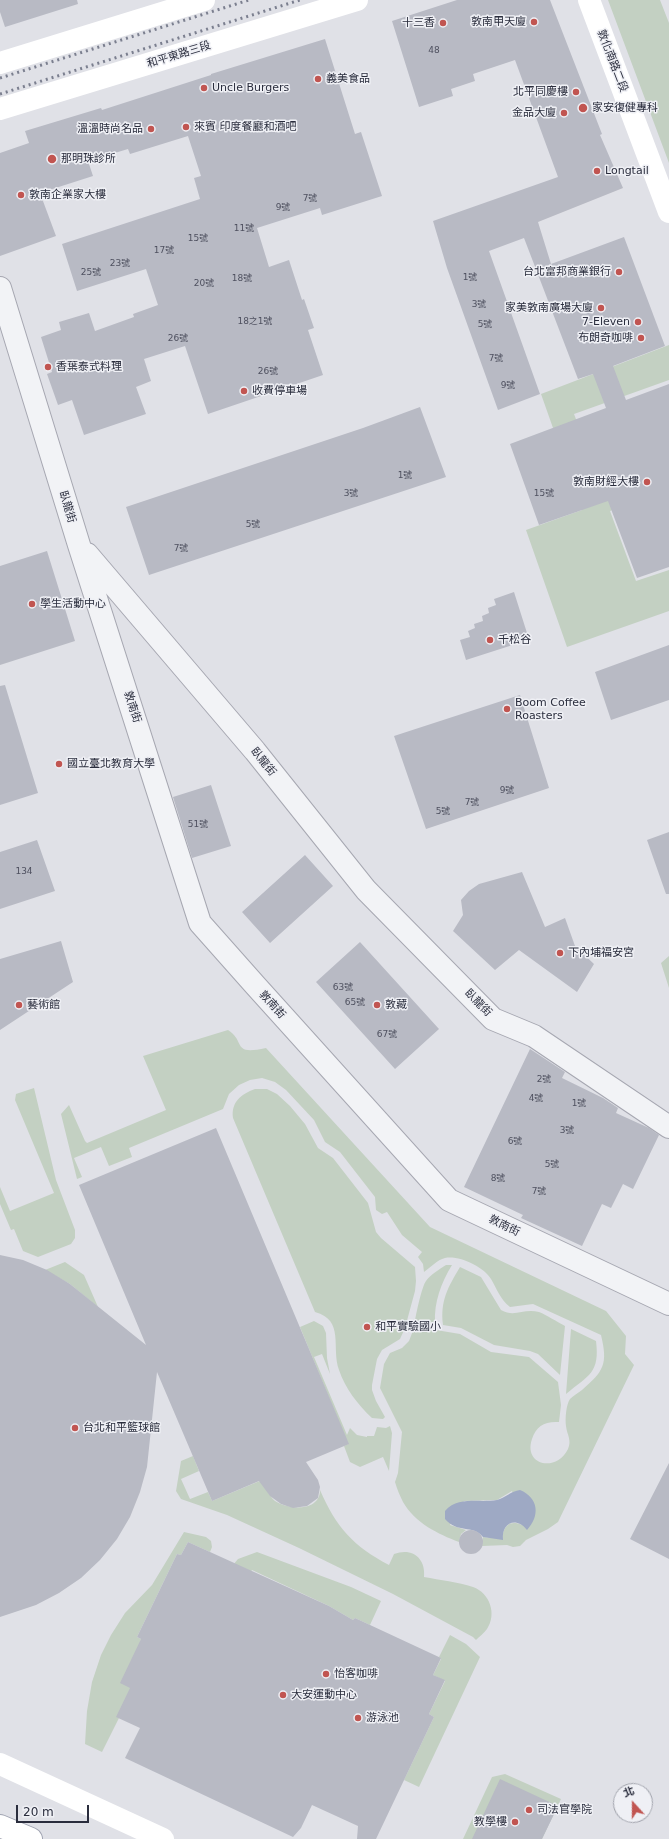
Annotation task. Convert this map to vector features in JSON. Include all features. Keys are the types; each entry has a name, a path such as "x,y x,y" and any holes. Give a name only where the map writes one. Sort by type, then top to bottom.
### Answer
{"main road":[{"path":"0,63 204,0"},
{"name":"和平東路三段","path":"0,110 357,0"},
{"name":"敦化南路二段","path":"589,0 669,212"},
{"path":"0,1764 163,1839"},
{"path":"3,1827 31,1839"}],"street":[{"name":"臥龍街","path":"0,288 79,545 255,752 366,890 493,1019 534,1036 669,1127"},
{"name":"敦南街","path":"79,545 200,923 254,986 449,1200 669,1304"}],"green space":[{"path":"608,0 660,0 669,23 669,163"},
{"path":"669,345 669,380 574,414 602,487 627,505 610,511 636,581 669,570 669,611 567,647 526,530 582,510 541,394"},
{"path":"669,956 669,988 661,963"},
{"path":"228,1030 237,1039 243,1049 255,1050 266,1048 430,1227 606,1311 626,1336 625,1354 634,1365 558,1522 526,1540 520,1546 482,1546 483,1537 491,1538 503,1533 508,1525 513,1523 522,1525 512,1491 497,1500 464,1501 450,1525 466,1530 461,1534 459,1542 420,1522 408,1509 402,1500 395,1482 398,1473 402,1432 380,1388 384,1364 390,1353 402,1348 409,1341 414,1328 460,1334 491,1352 529,1357 558,1382 561,1405 559,1422 549,1422 542,1425 534,1434 530,1448 532,1455 536,1460 542,1463 549,1463 563,1457 569,1446 566,1420 567,1408 570,1399 582,1390 600,1372 604,1360 601,1335 533,1304 510,1307 501,1297 488,1275 477,1266 464,1260 457,1258 445,1258 424,1272 423,1264 418,1257 422,1252 402,1235 387,1212 382,1214 376,1210 375,1197 340,1152 325,1142 314,1120 286,1090 275,1082 262,1078 250,1080 239,1085 229,1094 223,1109 129,1148 132,1157 109,1166 101,1147 74,1158 82,1177 77,1179 61,1114 69,1105 87,1143 166,1110 143,1056"},
{"path":"34,1088 56,1180 75,1230 75,1238 71,1244 38,1257 23,1251 14,1229 11,1230 0,1204 0,1187 10,1211 54,1193 15,1100 16,1094"},
{"path":"255,1089 267,1089 277,1094 290,1106 305,1124 318,1148 333,1158 368,1203 376,1232 415,1267 415,1291 405,1328 400,1339 382,1350 377,1359 372,1390 385,1417 383,1419 372,1418 348,1390 337,1362 334,1328 330,1321 324,1316 315,1312 233,1118 235,1103 238,1099 245,1093"},
{"path":"65,1262 84,1275 98,1307 70,1284 45,1270"},
{"path":"446,1265 452,1265 439,1293 435,1323 415,1321 424,1284 433,1274"},
{"path":"460,1267 481,1277 501,1310 511,1313 528,1311 539,1312 565,1326 560,1375 538,1354 530,1351 494,1345 461,1328 443,1325 442,1316 446,1294"},
{"path":"314,1321 323,1326 326,1333 327,1358 330,1374 322,1354 314,1357 347,1435 350,1428 357,1435 367,1437 374,1436 377,1427 386,1428 390,1426 392,1433 389,1471 383,1457 360,1467 350,1462 344,1446 348,1444 300,1327"},
{"path":"571,1329 596,1341 597,1352 594,1367 591,1372 566,1394"},
{"path":"193,1456 199,1471 181,1479 190,1499 208,1492 212,1501 262,1480 269,1494 275,1501 288,1506 302,1507 309,1506 315,1502 319,1497 320,1490 332,1515 339,1525 356,1543 376,1558 389,1565 394,1554 401,1552 412,1553 423,1564 424,1577 473,1587 484,1594 488,1599 491,1611 490,1623 487,1629 476,1640 393,1594 299,1548 227,1515 181,1499 176,1491 181,1461"},
{"path":"184,1532 206,1537 211,1541 212,1547 210,1552 188,1542 181,1555 177,1554 137,1637 141,1639 131,1688 119,1718 102,1752 85,1744 87,1711 92,1682 101,1655 111,1635 125,1613 152,1585"},
{"path":"257,1552 351,1587 381,1601 370,1625 355,1618 353,1620 329,1606 252,1570 250,1573 233,1565 238,1559"},
{"path":"450,1635 466,1644 480,1657 419,1787 404,1780 434,1717 429,1714 445,1681 433,1675 441,1659 439,1657"},
{"name":"司法官學院","path":"505,1774 561,1799 542,1839 463,1839 492,1777"}],"water":[{"path":"520,1490 526,1493 534,1502 536,1513 534,1519 527,1530 518,1523 510,1523 504,1529 503,1540 483,1537 474,1531 450,1524 445,1519 445,1511 456,1503 497,1500"}],"building":[{"path":"0,0 77,0 78,4 5,27 0,12"},
{"path":"457,0 550,0 602,134 600,135 623,188 538,222 551,264 624,237 665,346 613,366 626,400 669,384 669,567 637,578 608,501 539,525 510,444 606,408 593,374 578,379 524,238 489,251 540,394 498,410 447,268 433,221 558,177 515,60 473,74 475,81 451,89 453,96 419,107 392,21"},
{"path":"325,39 355,134 361,132 382,196 322,215 320,208 257,228 269,267 289,260 302,300 304,299 314,328 308,330 323,375 208,414 185,346 144,359 151,381 136,387 146,414 84,435 72,400 58,405 47,374 52,372 41,337 61,330 59,322 89,313 95,331 134,317 133,314 158,305 146,269 77,291 62,244 200,199 194,178 201,176 188,136 130,154 128,149 88,161 93,176 40,193 56,236 0,256 0,153 29,143 25,131 101,108 102,110 211,74"},
{"path":"420,407 446,477 149,575 126,507 363,428"},
{"name":"學生活動中心","path":"47,551 75,641 0,665 0,566"},
{"path":"514,592 527,633 522,642 466,660 460,640 470,637 468,631 475,628 474,624 483,621 482,616 489,613 488,608 496,605 494,599"},
{"path":"669,645 669,700 611,720 595,672"},
{"path":"5,685 38,793 0,805 0,686"},
{"path":"520,695 549,788 426,829 394,736"},
{"path":"211,785 231,846 192,858 173,797"},
{"path":"669,832 669,894 666,894 647,840"},
{"path":"37,840 55,891 0,909 0,852"},
{"path":"305,855 333,886 270,943 242,912"},
{"path":"522,872 545,927 565,918 575,946 594,964 577,992 519,950 495,970 453,931 463,915 461,900 469,891 479,884"},
{"name":"藝術館","path":"61,941 73,982 0,1030 0,959"},
{"name":"敦藏","path":"360,942 439,1029 395,1069 316,982"},
{"path":"530,1049 565,1072 562,1078 603,1098 618,1108 616,1113 649,1128 659,1135 633,1189 623,1184 611,1208 602,1204 582,1246 521,1218 523,1215 464,1187"},
{"path":"216,1128 349,1444 306,1462 318,1480 320,1487 318,1498 307,1506 293,1508 281,1504 270,1496 259,1481 212,1501 157,1372 147,1467 140,1492 130,1517 117,1539 100,1560 81,1578 59,1593 36,1605 0,1617 0,1255 23,1260 47,1270 70,1284 146,1345 79,1185"},
{"path":"669,1463 669,1559 630,1539"},
{"path":"471,1530 480,1533 483,1542 480,1551 471,1554 462,1551 459,1542 462,1533"},
{"name":"大安運動中心","path":"188,1542 329,1606 353,1620 355,1618 441,1658 433,1675 445,1680 429,1714 434,1717 376,1839 357,1839 358,1826 312,1805 301,1828 293,1837 125,1758 140,1728 116,1717 130,1688 120,1683 141,1639 137,1637 177,1554 181,1555"},
{"name":"教學樓","path":"500,1779 558,1806 542,1839 472,1839"}],"railway":[{"path":"0,78 249,0"},
{"path":"0,94 300,0"}],"place":[{"name":"敦南甲天廈","path":"534,22"},
{"name":"十三香","path":"443,23"},
{"name":"義美食品","path":"318,79"},
{"name":"Uncle Burgers","path":"204,88"},
{"name":"北平同慶樓","path":"576,92"},
{"name":"家安復健專科","path":"583,108"},
{"name":"金品大廈","path":"564,113"},
{"name":"來賓 印度餐廳和酒吧","path":"186,127"},
{"name":"溫溫時尚名品","path":"151,129"},
{"name":"那明珠診所","path":"52,159"},
{"name":"Longtail","path":"597,171"},
{"name":"敦南企業家大樓","path":"21,195"},
{"name":"台北富邦商業銀行","path":"619,272"},
{"name":"家美敦南廣場大廈","path":"601,308"},
{"name":"7-Eleven","path":"638,322"},
{"name":"布朗奇咖啡","path":"641,338"},
{"name":"香葉泰式料理","path":"48,367"},
{"name":"收費停車場","path":"244,391"},
{"name":"敦南財經大樓","path":"647,482"},
{"name":"學生活動中心","path":"32,604"},
{"name":"千松谷","path":"490,640"},
{"name":"Boom Coffee Roasters","path":"507,709"},
{"name":"國立臺北教育大學","path":"59,764"},
{"name":"下內埔福安宮","path":"560,953"},
{"name":"藝術館","path":"19,1005"},
{"name":"敦藏","path":"377,1005"},
{"name":"和平實驗國小","path":"367,1327"},
{"name":"台北和平籃球館","path":"75,1428"},
{"name":"怡客咖啡","path":"326,1674"},
{"name":"大安運動中心","path":"283,1695"},
{"name":"游泳池","path":"358,1718"},
{"name":"司法官學院","path":"529,1810"},
{"name":"教學樓","path":"515,1822"}]}
